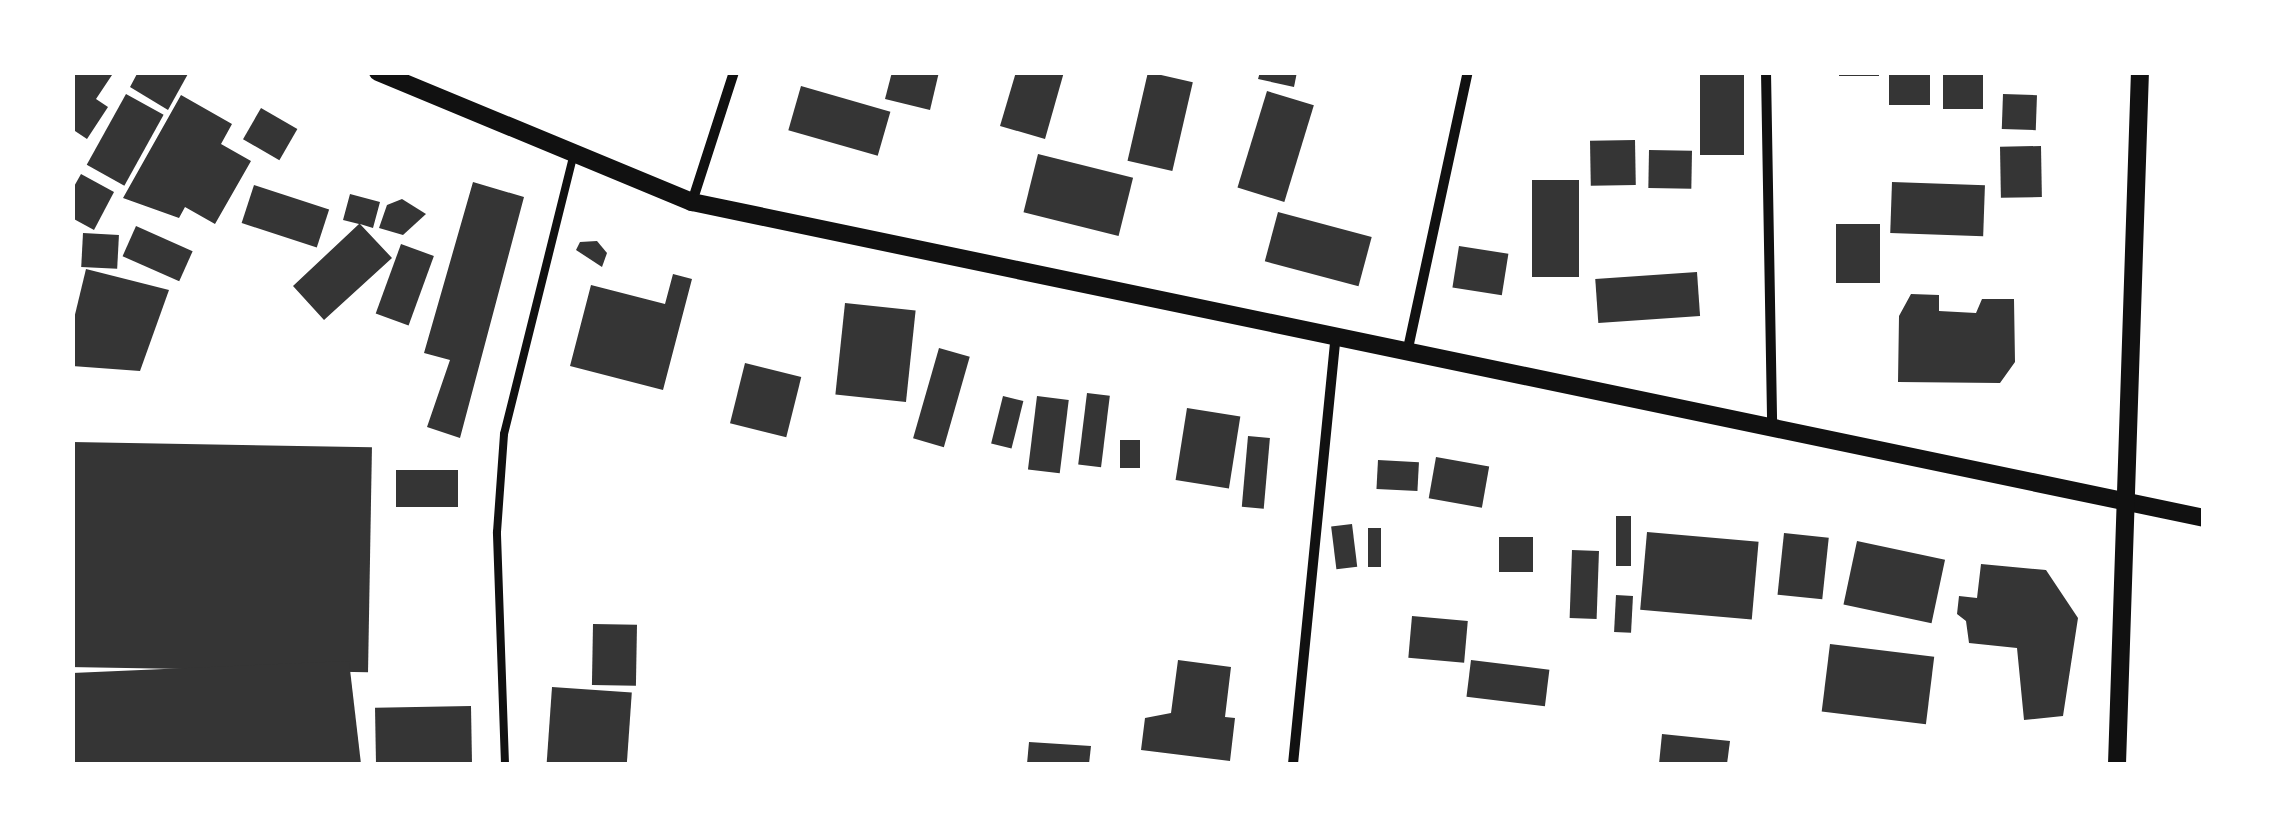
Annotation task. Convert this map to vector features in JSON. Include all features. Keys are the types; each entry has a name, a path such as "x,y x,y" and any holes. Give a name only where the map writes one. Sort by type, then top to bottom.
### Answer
{"street":[{"path":"378,72 692,202 1772,432 2204,518"},
{"path":"692,202 734,72"},
{"path":"1407,354 1468,72"},
{"path":"1766,72 1772,432"},
{"path":"2118,764 2130,504 2140,72"},
{"path":"1293,764 1335,340"}],"lane":[{"path":"505,764 497,532 504,434 574,154"}],"building":[{"path":"72,72 114,72 96,99 108,107 87,139 72,129"},
{"path":"138,72 189,72 168,110 130,87"},
{"path":"892,72 939,72 930,110 885,99"},
{"path":"1016,72 1064,72 1045,139 1000,126"},
{"path":"1148,72 1193,82 1172,171 1128,161"},
{"path":"1260,72 1297,72 1294,87 1258,79"},
{"path":"1700,72 1744,72 1744,155 1700,155"},
{"path":"1839,72 1879,72 1879,76 1839,76"},
{"path":"1889,72 1930,72 1930,105 1889,105"},
{"path":"1943,72 1983,72 1983,109 1943,109"},
{"path":"801,86 890,112 878,156 788,130"},
{"path":"1267,91 1314,105 1284,202 1237,188"},
{"path":"126,94 164,115 124,186 87,165"},
{"path":"2003,94 2037,95 2036,130 2002,129"},
{"path":"181,95 232,124 221,144 251,161 215,224 185,207 179,218 123,198"},
{"path":"261,108 297,129 279,160 243,139"},
{"path":"1635,140 1636,185 1591,186 1590,141"},
{"path":"2041,146 2042,197 2001,198 2000,147"},
{"path":"1649,150 1692,151 1691,189 1648,188"},
{"path":"1038,154 1133,178 1119,236 1023,212"},
{"path":"81,174 114,192 94,230 72,218 72,190"},
{"path":"1532,180 1579,180 1579,277 1532,277"},
{"path":"473,182 524,197 460,438 427,427 450,360 424,353"},
{"path":"1892,182 1985,185 1983,236 1890,233"},
{"path":"254,185 329,209 317,247 242,223"},
{"path":"350,194 380,202 373,228 360,224 392,258 324,320 293,286 359,224 343,220"},
{"path":"402,199 426,214 403,235 379,228 387,205"},
{"path":"1278,212 1372,237 1358,286 1265,261"},
{"path":"1836,224 1880,224 1880,283 1836,283"},
{"path":"136,226 193,251 179,281 123,256"},
{"path":"83,233 119,235 117,269 81,267"},
{"path":"597,241 607,253 602,267 576,250 580,242"},
{"path":"401,244 434,256 409,326 376,314"},
{"path":"1459,246 1508,254 1502,295 1452,287"},
{"path":"86,269 169,290 140,371 72,366 72,327"},
{"path":"1697,272 1700,316 1598,323 1595,279"},
{"path":"673,274 692,279 663,390 570,366 591,285 665,304"},
{"path":"1911,294 1939,295 1939,311 1976,313 1982,299 2014,299 2015,362 2000,383 1898,382 1899,316"},
{"path":"845,303 916,310 906,402 835,394"},
{"path":"939,348 970,357 944,447 913,438"},
{"path":"745,363 801,377 786,437 730,423"},
{"path":"1087,393 1110,396 1101,467 1078,464"},
{"path":"1003,396 1023,401 1012,449 991,444"},
{"path":"1037,396 1069,400 1060,473 1028,469"},
{"path":"1187,408 1240,416 1229,489 1176,480"},
{"path":"1248,436 1270,438 1264,509 1242,507"},
{"path":"1120,440 1140,440 1140,468 1120,468"},
{"path":"72,442 372,447 368,672 72,667"},
{"path":"1436,457 1489,466 1482,508 1429,498"},
{"path":"1378,460 1419,462 1417,491 1376,489"},
{"path":"396,470 458,470 458,507 396,507"},
{"path":"1616,516 1631,516 1631,566 1616,566"},
{"path":"1352,524 1357,567 1336,569 1331,527"},
{"path":"1368,528 1381,528 1381,567 1368,567"},
{"path":"1647,532 1759,542 1752,619 1640,610"},
{"path":"1784,533 1829,538 1822,599 1778,595"},
{"path":"1499,537 1533,537 1533,572 1499,572"},
{"path":"1857,541 1945,560 1932,623 1843,605"},
{"path":"1572,550 1599,551 1597,619 1570,618"},
{"path":"1981,564 2046,570 2078,618 2063,716 2024,720 2017,648 1969,643 1966,621 1957,614 1959,596 1977,598"},
{"path":"1616,595 1633,596 1631,633 1614,632"},
{"path":"1412,616 1468,621 1464,663 1408,658"},
{"path":"593,624 637,625 636,686 592,685"},
{"path":"1830,644 1934,657 1926,724 1822,711"},
{"path":"1178,660 1231,667 1225,717 1235,718 1230,761 1141,750 1145,718 1171,713"},
{"path":"1471,660 1549,670 1545,706 1466,697"},
{"path":"349,661 361,764 72,764 72,673"},
{"path":"552,687 632,693 627,764 547,764"},
{"path":"471,706 472,764 376,764 375,708"},
{"path":"1662,734 1730,741 1727,764 1659,764"},
{"path":"1029,742 1091,746 1089,764 1027,764"}]}
